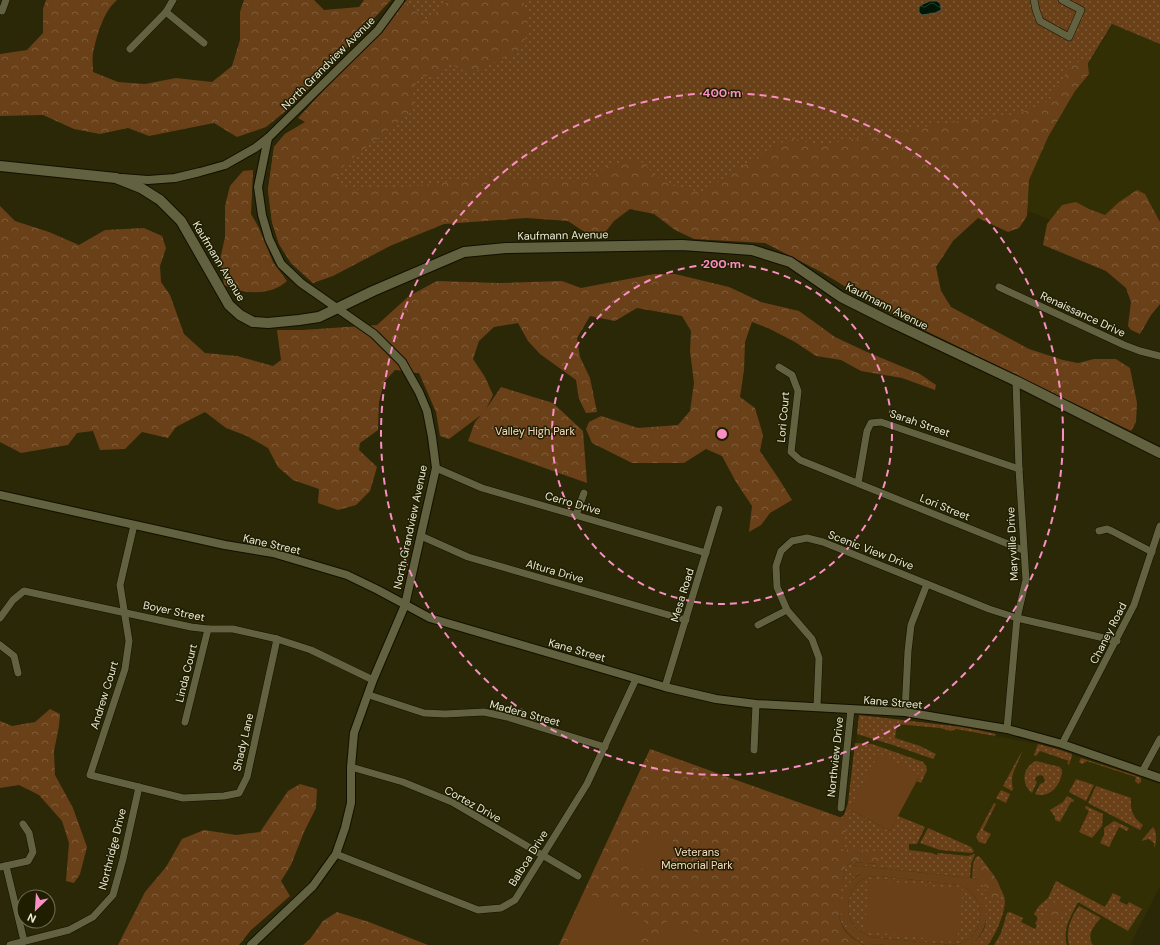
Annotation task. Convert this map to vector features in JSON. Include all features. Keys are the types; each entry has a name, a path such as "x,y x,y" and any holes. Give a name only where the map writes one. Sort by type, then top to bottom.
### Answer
{"main road":[{"name":"Kaufmann Avenue","path":"0,166 116,178 141,188 160,200 181,221 229,305 240,315 253,322 268,323 319,317 336,308 464,252 506,248 682,245 752,250 790,262 841,297 890,322 1016,381 1160,453"}],"street":[{"path":"2,11 6,0"},
{"path":"130,49 166,12 173,0"},
{"name":"North Grandview Avenue","path":"116,178 148,180 175,178 226,165 255,148 268,138 378,30 400,0"},
{"path":"1034,0 1040,21 1070,37 1081,10 1062,0"},
{"path":"166,12 204,43"},
{"name":"North Grandview Avenue","path":"252,945 313,886 336,854 345,828 350,803 354,733 369,695 373,680 405,606 436,468 427,411 419,392 402,362 374,334 301,283 282,264 269,239 262,215 258,187 268,138"},
{"name":"Renaissance Drive","path":"999,287 1124,345 1160,356"},
{"name":"Lori Court","path":"778,366 792,375 798,391 791,452 800,460 858,483"},
{"name":"Maryville Drive","path":"1007,729 1016,618 1026,580 1023,550 1016,381"},
{"name":"Sarah Street","path":"858,483 867,431 871,423 881,422 1019,469"},
{"name":"Cerro Drive","path":"436,468 482,488 706,553"},
{"name":"Lori Street","path":"858,483 1023,550"},
{"path":"576,515 584,493"},
{"name":"Kane Street","path":"0,495 225,545 274,553 347,575 430,618 665,687 716,699 756,704 905,712 1007,729 1062,744 1160,778"},
{"name":"Mesa Road","path":"665,687 719,509"},
{"name":"Andrew Court","path":"90,775 125,669 129,641 120,585 134,525"},
{"name":"Chaney Road","path":"1062,744 1117,641 1134,605 1160,526"},
{"path":"1098,531 1107,529 1152,552"},
{"name":"Altura Drive","path":"421,536 468,557 686,620"},
{"name":"Scenic View Drive","path":"817,707 819,658 812,639 787,610 777,587 776,566 781,551 792,541 799,539 807,538 824,542 990,609 1016,618 1117,641"},
{"path":"905,712 908,651 911,625 927,584"},
{"name":"Boyer Street","path":"0,618 13,600 24,591 191,627 233,629 277,639 311,650 373,680"},
{"path":"758,625 787,610"},
{"name":"Linda Court","path":"185,722 208,629"},
{"name":"Shady Lane","path":"90,775 183,798 224,796 239,793 247,777 277,639"},
{"path":"0,645 14,656 18,673"},
{"name":"Balboa Drive","path":"336,854 478,910 501,908 515,900 587,784 636,679"},
{"name":"Madera Street","path":"369,695 424,713 445,714 484,712 604,748"},
{"path":"754,750 756,704"},
{"name":"Northview Drive","path":"841,808 851,709"},
{"path":"1142,772 1160,739"},
{"name":"Cortez Drive","path":"351,767 403,782 452,802 578,876"},
{"name":"Northridge Drive","path":"10,945 69,930 93,917 113,895 123,859 139,786"},
{"path":"23,824 29,834 33,852 28,861 3,867 24,941"}],"shaded area":[{"path":"1113,24 1160,44 1160,265 1004,201"},
{"path":"859,715 916,721 1038,744 1160,784 1160,886 1130,945 831,945 849,809"}],"green space":[{"path":"46,0 117,0 104,17 99,31 93,53 93,72 118,82 145,84 176,78 212,82 232,66 240,40 240,12 244,0 314,0 324,10 359,7 364,0 391,0 293,105 266,127 237,137 214,123 149,136 128,128 100,134 74,129 43,115 0,116 0,54 27,50 43,33 43,9"},
{"path":"407,0 1160,0 1160,44 1112,24 1004,201 576,198 419,225 313,283 291,263 279,244 272,222 268,190 274,147 285,134 306,122 428,22 405,2"},
{"path":"523,0 528,18 526,37 520,50 470,74 451,64 439,75 421,76 412,90 415,100 409,114 345,164 337,177 339,184 360,190 379,187 424,185 491,176 516,179 552,178 570,182 590,178 608,165 630,160 645,163 656,176 663,181 677,187 702,192 766,151 790,138 820,145 946,123 1016,114 1039,106 1050,99 1071,65 1087,58 1089,74 1075,91 1048,137 1029,180 1027,216 1019,228 1008,232 978,218 953,241 936,267 941,291 951,307 1029,349 1063,360 1078,363 1094,359 1116,359 1130,368 1137,403 1136,422 1131,431 883,310 823,273 765,243 694,239 675,230 654,214 630,209 614,221 603,235 586,233 568,221 526,218 444,224 390,246 333,276 313,283 291,263 279,244 272,222 268,190 274,147 285,134 305,122 298,118 405,2 427,21 448,1"},
{"path":"253,170 251,214 259,228 273,262 287,281 277,288 260,292 242,291 224,285 220,260 225,237 225,206 230,186 243,171"},
{"path":"1137,190 1145,194 1160,222 1160,304 1151,315 1140,334 1131,330 1128,326 1131,302 1126,288 1106,271 1043,245 1047,224 1062,205 1076,202 1105,215 1119,202"},
{"name":"Valley High Park","path":"0,206 15,221 49,232 79,245 105,230 144,228 162,236 166,248 160,266 161,282 170,295 184,334 205,353 237,356 273,366 281,360 277,330 302,330 377,325 409,296 437,281 499,283 562,281 581,288 654,274 675,274 729,287 761,302 799,311 835,337 920,374 936,385 935,390 902,378 861,371 841,360 816,356 795,342 768,328 752,322 745,342 744,370 740,397 755,408 763,435 760,451 792,500 770,513 761,525 749,532 752,506 736,482 722,456 706,449 684,463 632,463 592,443 586,429 589,422 601,416 638,428 678,425 690,411 694,383 690,351 691,331 682,316 637,308 615,321 590,316 577,338 580,357 590,378 597,412 586,413 579,399 576,380 540,354 528,341 518,323 494,327 479,341 473,359 485,377 493,395 486,409 501,387 553,403 583,431 587,483 468,441 475,422 481,415 449,439 440,436 436,412 419,373 395,370 384,382 379,402 378,430 360,443 359,450 377,467 370,491 356,505 338,510 318,503 319,489 293,480 278,467 268,448 247,436 226,428 205,412 176,427 168,438 142,432 125,449 100,450 93,431 77,433 68,445 21,453 0,442"},
{"path":"50,709 60,714 54,751 55,775 73,808 87,847 80,874 74,883 66,881 69,843 62,821 39,795 19,785 0,788 0,721 12,726 35,722"},
{"path":"859,715 962,727 996,734 995,736 956,729 951,731 940,728 897,724 895,738 920,746 936,754 933,759 857,734"},
{"path":"855,743 872,744 923,762 927,770 921,783 917,781 920,775 849,809 890,831 898,816 925,827 917,844 909,844 909,850 933,853 937,855 938,853 968,856 975,854 971,864 970,878 852,865 860,873 852,880 843,921 870,944 887,945 864,945 847,932 842,924 839,915 839,906 845,868 852,862 878,864 849,848 823,920 822,933 817,927 837,820 844,815 848,803"},
{"path":"1038,744 1072,754 1069,765 1067,763 1069,761 1040,751 1036,756 1034,755"},
{"name":"Veterans Memorial Park","path":"650,749 848,820 840,856 849,848 880,852 881,858 878,864 852,862 845,868 839,903 840,920 848,934 864,945 559,945"},
{"path":"1022,751 1012,778 1012,791 1003,786"},
{"path":"879,753 920,775 890,831 849,809"},
{"path":"1081,758 1134,775 1141,778 1141,782 1138,784 1135,781 1136,777 1087,761 1082,764 1079,762"},
{"path":"1036,761 1060,767 1062,770 1060,780 1057,785 1046,794 1035,794 1040,784 1045,781 1043,776 1040,775 1036,777 1035,780 1037,782 1032,793 1026,785 1026,771 1028,767"},
{"path":"1076,779 1094,785 1086,801 1069,792"},
{"path":"300,784 317,789 316,808 304,832 291,865 281,881 290,896 251,930 239,945 118,945 145,892 166,867 182,839 204,830 236,835 260,832 288,791"},
{"path":"1096,786 1131,798 1133,813 1137,820 1143,825 1140,830 1088,803"},
{"path":"1001,790 1010,794 1006,803 996,798"},
{"path":"1067,796 1074,800 1071,802 1060,822 1055,820 1055,817 1050,810 1063,802"},
{"path":"994,803 996,804 983,830 991,834 985,844 979,842 976,837"},
{"path":"1086,806 1103,814 1102,826 1092,838 1079,832 1089,811 1085,808"},
{"path":"1114,821 1129,828 1127,831 1119,827 1109,847 1100,843 1104,835 1104,828"},
{"path":"1153,827 1156,837 1154,848 1154,843 1149,839 1141,841"},
{"path":"928,828 971,847 974,851 972,853 940,850 920,843"},
{"path":"654,837 673,840 666,865 657,876 642,869 627,857 638,844 645,839"},
{"path":"979,856 999,885 1005,901 1005,906 999,924 988,945 971,945 979,938 986,924 984,910 974,886 979,879 972,878 973,864 976,857"},
{"path":"982,862 991,871 999,884 1000,893 998,901 990,901 983,883 976,875 974,869"},
{"path":"852,865 979,879 979,885 974,886 985,902 986,922 980,935 971,945 952,945 887,945 870,944 858,938 851,932 843,921 841,907 844,891 852,880 860,874 851,872","holes":["880,876 958,885 966,888 973,895 980,909 979,924 976,931 971,937 961,943 952,945 871,937 855,927 851,921 848,907 851,892 860,881 867,877"]},
{"path":"880,876 959,885 965,888 973,895 980,909 979,924 976,931 964,942 952,945 871,937 863,933 855,927 851,921 848,907 851,892 860,881 867,877"},
{"path":"870,879 963,890 957,942 864,931"},
{"path":"1056,881 1105,907 1113,893 1121,897 1119,901 1127,905 1129,902 1142,909 1128,931 1078,902 1066,928 1067,945 994,945 1001,933 1007,913 1010,912 1023,918 1021,922 1035,929 1037,925 1035,924 1038,918 1034,914 1039,906 1048,898"},
{"path":"585,892 643,919 645,923 635,945 568,945 567,931"},
{"path":"1052,901 1064,909 1056,925 1043,917"},
{"path":"1079,906 1101,918 1092,930 1090,938 1093,945 1069,945 1068,929"},
{"path":"337,912 369,922 428,945 303,945 310,939 323,921"},
{"path":"671,920 725,945 655,945 666,922"}],"water":[{"path":"930,1 937,1 940,3 941,10 935,13 922,15 919,12 919,7"}]}
